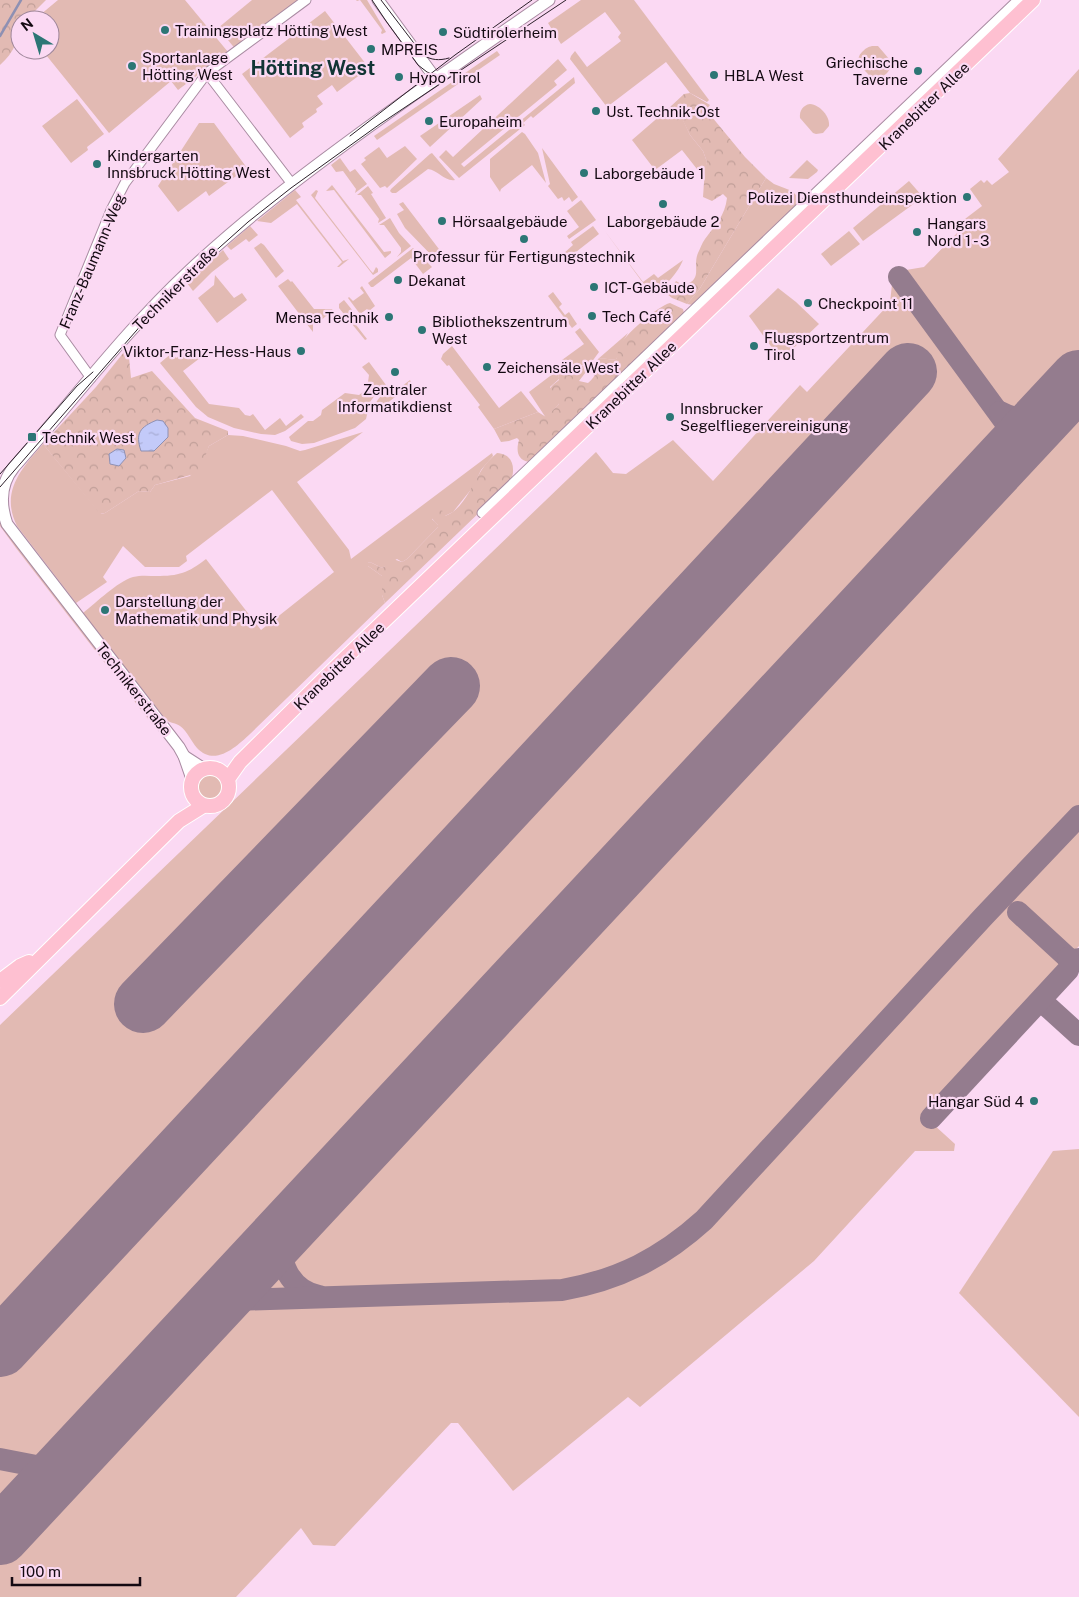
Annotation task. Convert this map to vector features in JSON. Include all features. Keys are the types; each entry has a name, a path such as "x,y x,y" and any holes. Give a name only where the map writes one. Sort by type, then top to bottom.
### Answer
{"main road":[{"name":"Kranebitter Allee","path":"223,775 240,762 1020,5 1033,0"},
{"name":"Kranebitter Allee","path":"1020,5 1040,0"},
{"path":"209,768 223,775 229,792 225,799 216,806 203,806 196,802 190,790 192,778 199,771 209,768"},
{"path":"179,821 192,795"},
{"path":"0,998 179,821 203,806"},
{"path":"0,981 20,966 43,955"}],"street":[{"name":"Franz-Baumann-Weg","path":"91,378 60,335 111,210 124,183 207,73 306,0"},
{"path":"378,0 435,78"},
{"name":"Technikerstraße","path":"192,778 184,756 10,529 2,511 1,495 5,481 10,472 148,313 178,281 250,216 435,78 550,0"},
{"name":"Kranebitter Allee","path":"482,513 797,210 1020,5"},
{"path":"207,73 292,184"},
{"name":"Technikerstraße","path":"184,756 204,768"}],"green space":[{"path":"0,0 46,0 36,10 10,10 10,53 0,65"},
{"name":"Sportanlage Hötting West","path":"58,0 185,0 228,52 178,90 171,81 109,133 50,60 60,60 60,10 46,10"},
{"path":"252,0 302,0 237,51 218,28"},
{"path":"360,0 367,0 386,32 381,33 382,30"},
{"path":"581,0 634,0 709,100 707,102 690,93 666,62 607,107 570,59 575,51 587,67 621,41 618,37 621,33 605,12 561,44 548,23"},
{"path":"325,11 369,68 337,92 332,85 317,96 323,104 316,109 317,112 302,123 304,127 290,138 242,74"},
{"path":"872,46 878,46 891,62 889,71 877,79 868,74 859,60 862,52"},
{"path":"497,51 500,55 377,140 374,136"},
{"path":"558,59 567,70 554,81 557,85 461,164 464,167 574,77 575,83 533,118 531,116 523,123 525,125 459,178 439,157 446,150 453,157"},
{"path":"1079,69 1079,946 922,1114 955,1144 954,1151 915,1151 814,1261 640,1407 628,1397 513,1491 458,1423 451,1423 335,1546 313,1545 301,1528 236,1597 0,1597 0,1025 596,452 613,473 626,474 673,440 713,481 800,385 807,392 890,303 892,284 906,270 924,267 960,230 961,222 982,206 970,189 981,180 984,183 987,180 992,185 1009,172 998,159"},
{"path":"690,93 710,105 706,110 745,157 766,178 699,290 687,304 667,294 676,281 683,285 693,280 698,253 722,215 727,198 723,194 712,201 703,197 707,162 703,151 690,135 682,119 670,120 669,108 684,94"},
{"path":"480,95 482,99 430,147 420,136"},
{"path":"77,99 104,134 71,163 42,126"},
{"path":"810,104 821,109 828,118 829,126 823,133 813,133 800,118 802,109"},
{"path":"669,108 670,119 682,118 690,135 703,151 707,162 704,178 682,150 655,170 632,140"},
{"path":"199,123 214,123 247,168 209,196 206,191 178,212 158,186"},
{"path":"522,132 538,153 546,183 532,165 501,189 500,192 490,177 490,159"},
{"path":"405,146 417,159 387,188 385,186 380,188 361,164 366,160 364,158 379,147 387,158"},
{"path":"542,148 578,197 572,202 569,197 564,201 562,197 558,199 548,186 550,184"},
{"path":"432,153 455,180 448,179 428,169 396,193 390,191 391,189"},
{"path":"340,158 350,172 355,169 367,184 355,193 356,189 343,171 336,172 331,165"},
{"path":"807,160 818,170 817,172 808,179 789,178"},
{"path":"766,178 774,184 792,191 802,201 693,305 687,304 699,290"},
{"path":"909,181 923,197 863,241 853,228"},
{"path":"332,185 384,252 391,251 385,258 334,190 326,191"},
{"path":"368,186 386,218 378,223 379,219 361,195 357,195"},
{"path":"295,190 301,197 296,200 343,261 349,259 339,267 337,267 342,262 297,204 271,223 257,221"},
{"path":"316,190 318,191 315,198 371,271 373,273 376,267 378,272 373,275 311,195"},
{"path":"581,200 596,220 569,239 567,236 579,227 567,211"},
{"path":"403,202 445,257 438,262 405,228 397,214 404,210 399,204"},
{"path":"390,218 399,233 411,246 397,257 401,252 401,248 384,225 379,225"},
{"path":"250,226 258,235 249,242 246,239 231,250 227,246"},
{"path":"593,226 599,234 567,259 563,254 573,245 571,242"},
{"path":"604,230 643,282 654,274 658,278 683,260 678,270 655,294 643,283"},
{"path":"849,231 860,244 831,266 821,254"},
{"path":"261,243 284,271 276,278 254,248"},
{"path":"413,248 432,267 423,274 411,258 371,287 368,283"},
{"path":"223,250 229,259 212,272 193,291 187,283"},
{"path":"215,275 234,298 242,293 247,300 217,323 198,298 214,285"},
{"path":"288,279 292,281 314,309 332,309 337,318 326,316 318,323 313,323 313,332 278,286"},
{"path":"362,286 375,306 369,311 367,309 360,314 348,298 353,301 364,293 360,288"},
{"path":"778,288 819,324 781,360 749,316"},
{"path":"553,292 562,304 559,307 565,315 569,312 577,324 572,328 548,296"},
{"path":"344,300 357,316 353,321 367,339 365,340 339,308 339,304"},
{"path":"670,303 683,309 684,316 529,462 522,459 518,454 519,440 517,438 501,442 494,429 538,412 546,417 559,404 551,401 549,394 551,387 559,380 558,370 592,364 579,381 588,383 595,375 594,365 598,359 616,359 619,347 627,336 650,315"},
{"path":"580,328 599,352 591,363 570,368 562,360 584,344 575,332"},
{"path":"628,333 619,348 619,355 616,359 598,359"},
{"path":"452,346 499,408 521,391 538,412 494,429 478,407 480,405 449,365 447,366 441,359 443,354"},
{"path":"128,347 131,378 152,371 195,418 228,431 228,435 209,446 201,468 194,474 155,485 150,492 139,491 105,513 100,514 43,444 96,387"},
{"path":"191,347 200,358 183,371 209,404 239,408 245,415 250,416 253,414 265,430 280,418 286,426 301,414 304,417 285,431 275,435 234,428 208,417 196,407 160,363 172,353 176,358"},
{"path":"369,362 386,385 370,402 366,419 355,428 314,443 302,444 291,441 289,437 308,421 313,421 321,415 322,410 345,393 359,395 367,389 369,375 362,367"},
{"path":"558,370 559,379 550,387 559,404 546,418 529,392"},
{"path":"410,380 412,384 373,414 380,396 389,388 393,393"},
{"path":"363,432 297,482 349,550 351,559 492,453 493,456 481,470 473,487 453,512 432,519 438,527 407,559 402,562 397,559 382,568 370,562 368,563 368,566 382,576 382,595 385,603 244,739 232,749 218,755 211,756 204,753 197,748 182,728 166,720 83,613 114,588 133,577 177,574 194,568 206,559 261,630 334,572 272,490 186,556 187,561 179,567 145,567 123,546 103,577 107,582 76,603 17,526 12,514 11,502 15,482 27,463 43,444 101,514 139,491 150,492 155,485 190,476 209,446 228,435 243,436 300,451"},
{"path":"497,453 507,456 512,464 513,473 510,483 385,603 382,595 382,576 368,566 368,563 370,562 382,568 385,566 385,562 393,559 402,562 407,559 438,527 432,518 434,508 443,511 445,516 457,508 466,497 484,466"},
{"path":"0,521 158,730 16,548 0,526"},
{"path":"210,773 220,777 224,787 220,797 210,801 200,797 196,787 200,777"},
{"path":"1079,1149 1079,1417 959,1293 1053,1151"}],"water":[{"path":"157,420 163,421 168,428 168,437 154,451 141,451 139,445 140,431 146,425"},
{"path":"117,449 124,450 126,458 119,466 110,464 109,454"}],"waterway":[{"path":"0,36 21,0"}],"taxiway":[{"path":"899,277 1005,422 1008,444 998,465"},
{"path":"1000,412 1017,418 1031,418 1058,401"},
{"path":"204,1318 220,1305 234,1300 562,1290 583,1286 639,1266 672,1246 704,1220 984,916 1079,816"},
{"path":"1018,912 1068,958 1073,960 1079,959"},
{"path":"931,1118 1068,970 1070,964 1068,958"},
{"path":"1048,1007 1079,1035"},
{"path":"295,1219 285,1236 282,1246 284,1265 294,1282 309,1293 319,1296"},
{"path":"0,1459 62,1471"}],"runway":[{"path":"0,1348 908,372"},
{"path":"0,1536 1079,379"},
{"path":"143,1004 451,686"}],"tram line":[{"path":"372,0 418,65 436,76"},
{"path":"381,0 423,55 435,59 449,58"},
{"path":"350,136 455,55 532,0"},
{"path":"0,487 150,315 182,281 248,222 291,188 380,124 566,0"},
{"path":"0,474 77,386 93,372"}],"place":[{"name":"Trainingsplatz Hötting West","path":"165,30"},
{"name":"Südtirolerheim","path":"443,32"},
{"name":"MPREIS","path":"371,49"},
{"name":"Sportanlage Hötting West","path":"132,66"},
{"name":"Griechische Taverne","path":"918,71"},
{"name":"HBLA West","path":"714,75"},
{"name":"Hypo Tirol","path":"399,77"},
{"name":"Ust. Technik-Ost","path":"596,111"},
{"name":"Europaheim","path":"429,121"},
{"name":"Kindergarten Innsbruck Hötting West","path":"97,164"},
{"name":"Laborgebäude 1","path":"584,173"},
{"name":"Polizei Diensthundeinspektion","path":"967,197"},
{"name":"Laborgebäude 2","path":"663,204"},
{"name":"Hörsaalgebäude","path":"442,221"},
{"name":"Hangars Nord 1 - 3","path":"917,232"},
{"name":"Professur für Fertigungstechnik","path":"524,239"},
{"name":"Dekanat","path":"398,280"},
{"name":"ICT-Gebäude","path":"594,287"},
{"name":"Checkpoint 11","path":"808,303"},
{"name":"Tech Café","path":"592,316"},
{"name":"Mensa Technik","path":"389,317"},
{"name":"Bibliothekszentrum West","path":"422,330"},
{"name":"Flugsportzentrum Tirol","path":"754,346"},
{"name":"Viktor-Franz-Hess-Haus","path":"301,351"},
{"name":"Zeichensäle West","path":"487,367"},
{"name":"Zentraler Informatikdienst","path":"395,372"},
{"name":"Innsbrucker Segelfliegervereinigung","path":"670,417"},
{"name":"Technik West","path":"32,437"},
{"name":"Darstellung der Mathematik und Physik","path":"105,610"},
{"name":"Hangar Süd 4","path":"1034,1101"}],"district":[{"name":"Hötting West","path":"313,68"}]}
